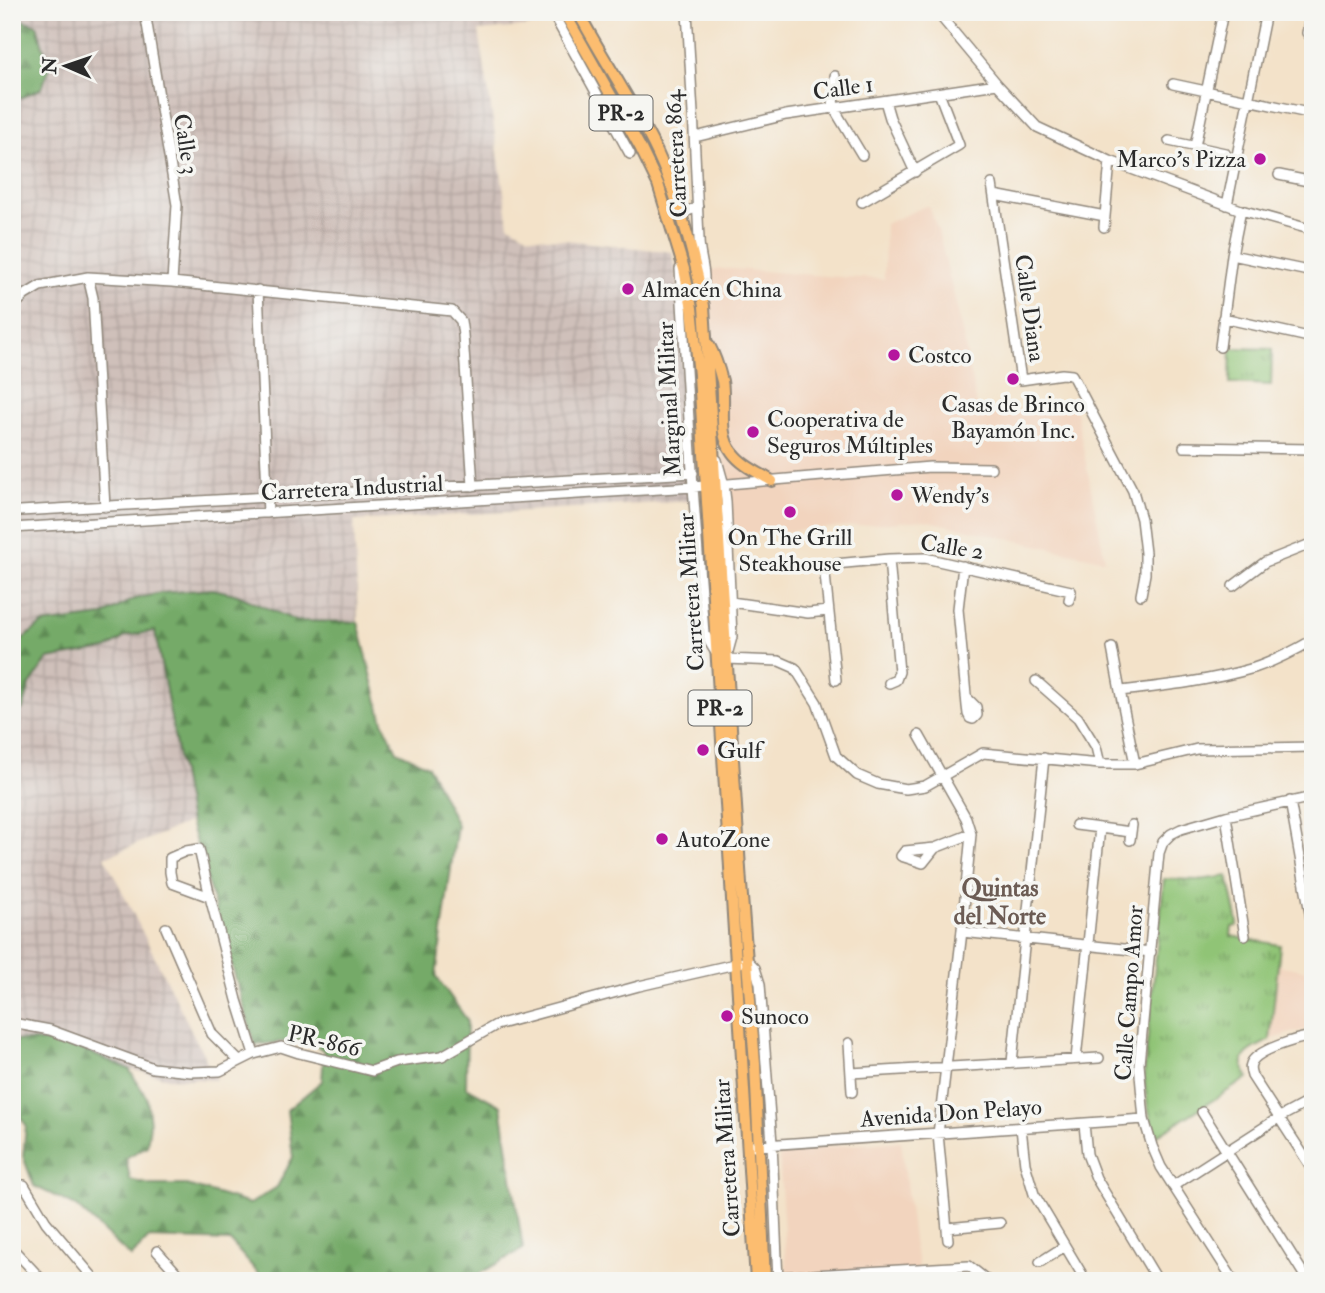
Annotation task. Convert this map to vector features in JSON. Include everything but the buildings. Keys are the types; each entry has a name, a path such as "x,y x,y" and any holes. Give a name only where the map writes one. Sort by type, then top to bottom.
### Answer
{"main road":[{"name":"Carretera Militar","path":"564,12 658,184 670,218 691,300 715,486"},
{"name":"Carretera Militar","path":"578,12 657,153 682,213 697,266 705,312 714,449 735,964 756,1281"},
{"path":"707,340 716,358 722,383 725,438 729,448 738,460 772,481"},
{"name":"Carretera Militar","path":"721,656 748,961 760,1145 765,1281"}],"street":[{"name":"Calle 3","path":"145,12 177,205 173,282"},
{"path":"552,12 630,154"},
{"name":"Carretera 864","path":"687,12 699,249 706,281 702,293"},
{"path":"937,12 1037,127 1110,161 1241,211 1313,230"},
{"path":"1195,146 1223,12"},
{"path":"1227,205 1266,12"},
{"path":"1311,12 1307,33 1313,39"},
{"path":"835,76 834,108 862,155"},
{"name":"Calle 1","path":"695,137 786,115 997,84"},
{"path":"1173,84 1313,114"},
{"path":"862,202 959,145 939,93"},
{"path":"886,101 890,118 915,172"},
{"path":"611,119 625,121"},
{"path":"1169,141 1225,153"},
{"path":"1104,227 1110,161"},
{"path":"1279,175 1313,182"},
{"path":"992,184 994,195 1105,216"},
{"name":"Calle Diana","path":"994,195 1021,380 1072,375 1133,491 1141,519 1145,552 1141,594"},
{"path":"670,218 698,207"},
{"path":"1220,347 1232,255 1241,211"},
{"name":"Marginal Militar","path":"678,247 704,633 721,656"},
{"path":"1232,255 1313,272"},
{"path":"88,277 93,298 105,507"},
{"path":"12,307 40,286 88,277 173,282 452,311 461,321 463,335 473,486"},
{"path":"258,290 268,513"},
{"path":"1223,318 1313,338"},
{"path":"1184,447 1313,449"},
{"path":"693,487 930,467 991,468"},
{"path":"20,511 693,473"},
{"path":"745,483 732,494 727,514 732,637 721,656 779,661 795,668 817,703 836,755 857,775 878,784 906,789 925,786 984,754 1100,764 1135,764 1198,749 1313,747"},
{"path":"715,486 727,514"},
{"name":"Carretera Industrial","path":"12,528 693,487"},
{"path":"1233,586 1265,562 1313,542"},
{"name":"Calle 2","path":"828,611 824,565 889,559 925,558 1070,595"},
{"path":"889,559 899,673 896,680 889,683"},
{"path":"963,566 958,609 966,697"},
{"path":"731,602 808,613 828,611 836,680"},
{"path":"1119,691 1180,685 1254,668 1313,640"},
{"path":"1112,648 1135,764"},
{"path":"1036,681 1078,718 1096,747 1100,764"},
{"path":"919,735 966,818 971,834 938,1134 948,1240"},
{"path":"1012,1062 1044,758"},
{"name":"Calle Campo Amor","path":"1234,1281 1173,1186 1152,1146 1144,1119 1139,1064 1159,853 1163,842 1181,828 1313,797"},
{"path":"1290,801 1313,930"},
{"path":"1226,816 1245,936"},
{"path":"1076,825 1131,832"},
{"path":"1076,1059 1100,828"},
{"path":"934,848 971,834"},
{"path":"211,897 172,883 170,858 199,849 237,1000 254,1054"},
{"path":"166,928 212,1034 239,1060"},
{"path":"962,932 1151,952"},
{"path":"748,961 755,968 760,984 772,1143 778,1279 969,1266 988,1281"},
{"name":"PR-866","path":"12,1023 50,1030 153,1068 191,1072 220,1071 254,1054 281,1047 372,1071 397,1062 442,1056 496,1025 639,986 748,961"},
{"path":"1313,1036 1292,1040 1273,1048 1253,1060 1250,1072 1313,1170"},
{"path":"849,1043 852,1092"},
{"path":"851,1073 1099,1058"},
{"path":"1173,1186 1280,1118 1308,1102 1313,1102"},
{"path":"1202,1112 1308,1281"},
{"name":"Avenida Don Pelayo","path":"747,1147 772,1143 1144,1119"},
{"path":"1084,1124 1087,1154 1096,1178 1158,1281"},
{"path":"1021,1128 1025,1164 1034,1194 1086,1281"},
{"path":"12,1195 24,1185 46,1222 96,1281"},
{"path":"947,1228 1000,1223"},
{"path":"1040,1262 1065,1246"},
{"path":"12,1248 43,1281"},
{"path":"765,1281 777,1248"},
{"path":"157,1251 184,1281"}],"shaded area":[{"path":"12,12 545,12 552,24 479,31 509,225 529,236 672,252 677,275 690,501 354,521 358,622 296,621 235,594 213,589 161,593 134,599 102,616 42,624 12,650 12,101 42,88 37,26 12,17"},
{"path":"928,205 938,230 978,411 1075,407 1105,560 924,520 731,536 715,374 709,271 732,269 884,279 885,224"},
{"path":"155,631 190,822 105,857 216,1080 169,1078 129,1069 66,1043 12,1040 12,719 23,709 30,685 48,659 106,649 127,636"},
{"path":"1277,965 1313,972 1313,1029 1270,1040"},
{"path":"901,1141 914,1248 918,1260 917,1281 787,1281 779,1151"}],"green space":[{"path":"12,17 37,25 49,68 42,88 14,101 12,101"},
{"path":"1231,348 1272,349 1271,385 1230,383"},
{"path":"213,589 235,594 296,621 358,622 383,722 397,751 428,766 457,825 436,976 467,1020 466,1087 501,1106 523,1249 477,1275 476,1281 265,1281 230,1241 149,1238 131,1257 76,1206 34,1186 23,1156 26,1125 12,1106 12,1040 66,1043 129,1069 147,1098 150,1124 147,1146 126,1158 130,1180 151,1185 187,1185 250,1204 277,1187 293,1157 287,1110 322,1081 324,1051 307,1039 255,1045 190,822 155,631 127,636 106,649 48,659 30,685 23,709 12,719 12,650 42,624 102,616 134,599 161,593"},
{"path":"1228,876 1238,923 1232,927 1231,936 1280,945 1270,1040 1251,1050 1244,1058 1244,1070 1248,1078 1156,1136 1148,1106 1144,1074 1164,879 1199,880"}],"place":[{"name":"Marco's Pizza","path":"1260,159"},
{"name":"Almacén China","path":"628,289"},
{"name":"Costco","path":"894,355"},
{"name":"Casas de Brinco Bayamón Inc.","path":"1013,379"},
{"name":"Cooperativa de Seguros Múltiples","path":"753,432"},
{"name":"Wendy's","path":"897,495"},
{"name":"On The Grill Steakhouse","path":"790,512"},
{"name":"Gulf","path":"703,750"},
{"name":"AutoZone","path":"662,839"},
{"name":"Sunoco","path":"727,1016"}],"district":[{"name":"Quintas del Norte","path":"1000,902"}]}
